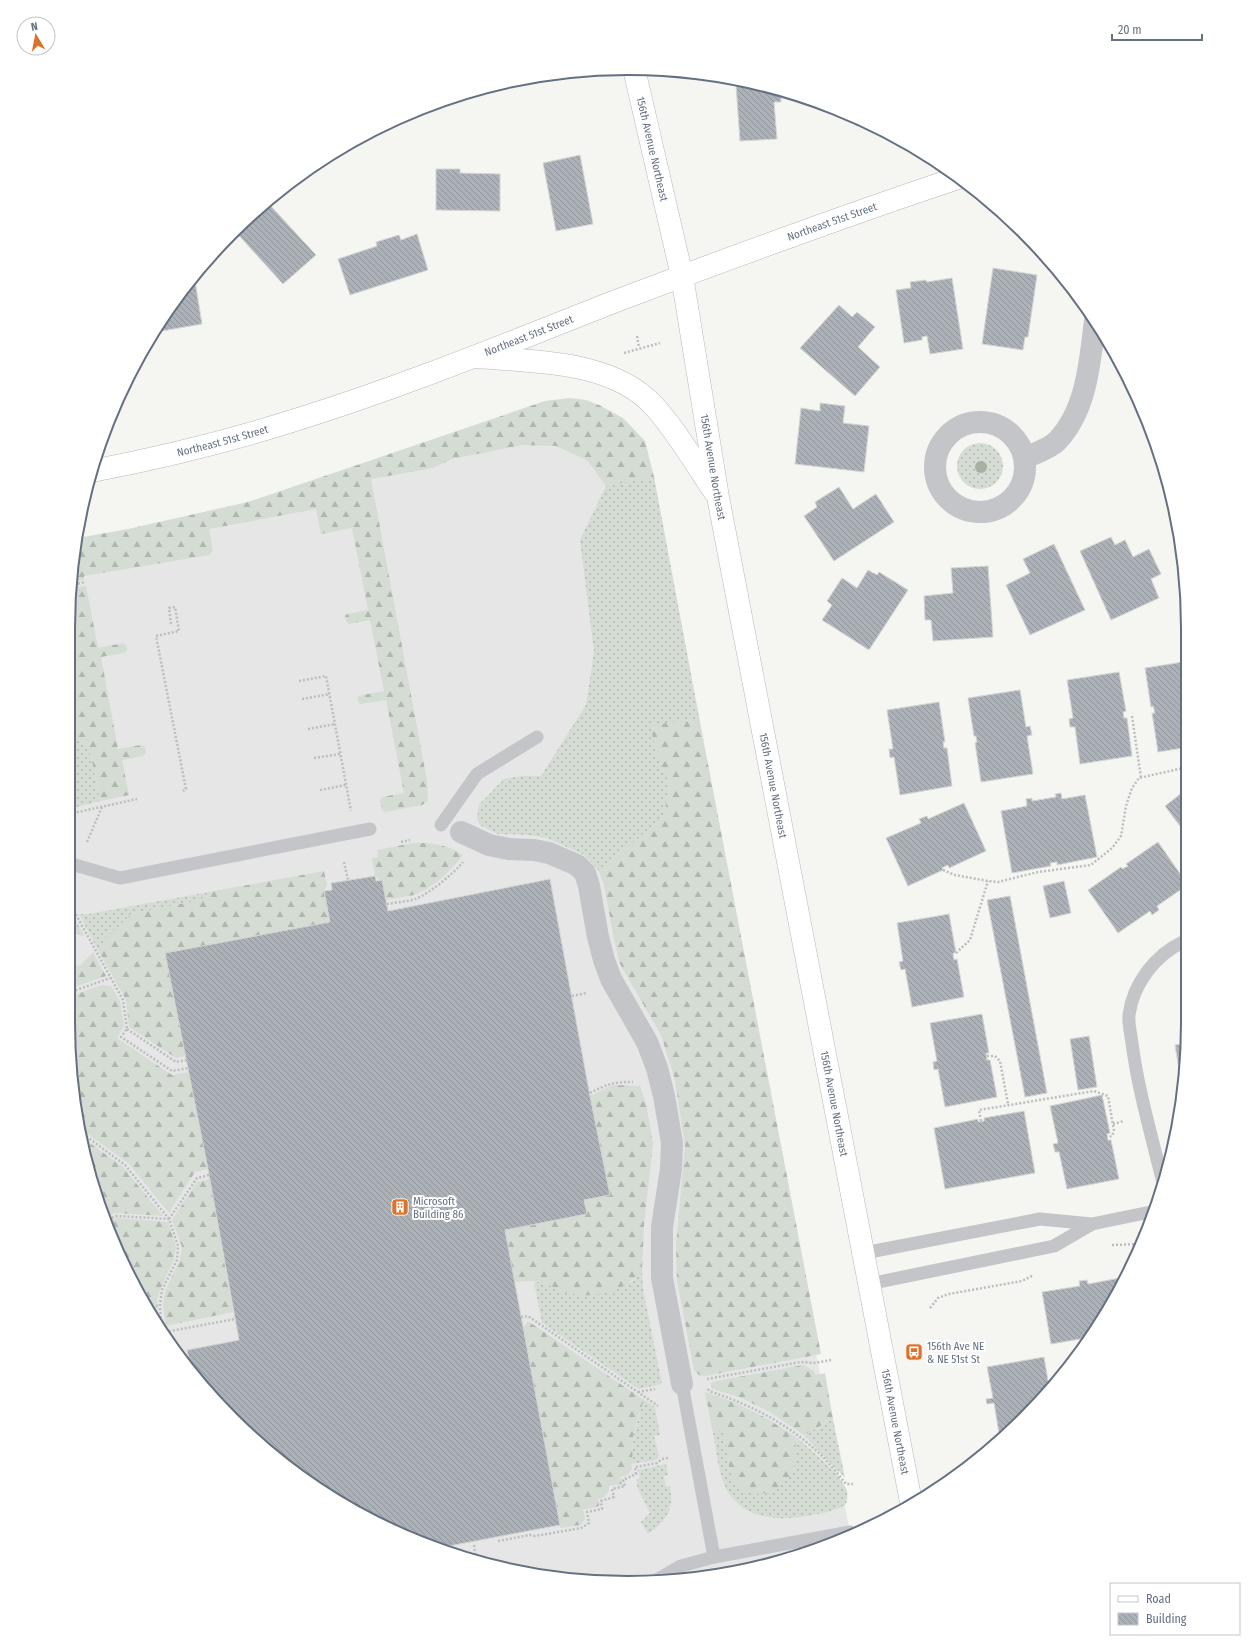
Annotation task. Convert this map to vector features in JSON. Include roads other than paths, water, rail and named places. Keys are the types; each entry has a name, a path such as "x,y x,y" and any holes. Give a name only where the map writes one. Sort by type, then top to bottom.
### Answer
{"main road":[{"name":"156th Avenue Northeast","path":"635,75 682,276 718,497 910,1498"},
{"name":"Northeast 51st Street","path":"98,470 149,460 293,421 473,357 682,276 837,219 952,180"},
{"path":"473,357 555,364 582,368 609,376 628,386 652,404 668,423 718,497"}],"street":[{"path":"1025,458 1056,442 1069,426 1086,386 1094,330"},
{"path":"982,422 997,425 1011,433 1020,445 1025,458 1025,472 1021,486 1013,499 1001,507 988,512 969,511 960,508 951,502 939,488 935,473 935,457 941,442 952,431 966,424 982,422"},
{"path":"461,832 489,845 509,849 534,850 549,853 577,865 585,873 590,886 598,937 604,960 611,979 647,1042 657,1068 664,1096 672,1143 672,1156 662,1227 662,1278 682,1384"}],"lane":[{"path":"441,825 477,774 537,737"},
{"path":"75,865 120,878 370,829"},
{"path":"1160,1172 1135,1067 1129,1017 1132,999 1154,963 1181,943"},
{"path":"864,1253 1040,1219 1092,1224 1148,1213"},
{"path":"869,1284 1054,1246 1092,1224"},
{"path":"682,1384 714,1557"},
{"path":"666,1575 681,1566 714,1557 841,1534"}],"place":[{"name":"Microsoft Building 86","path":"400,1207"},
{"name":"156th Ave NE & NE 51st St","path":"914,1352"}]}
